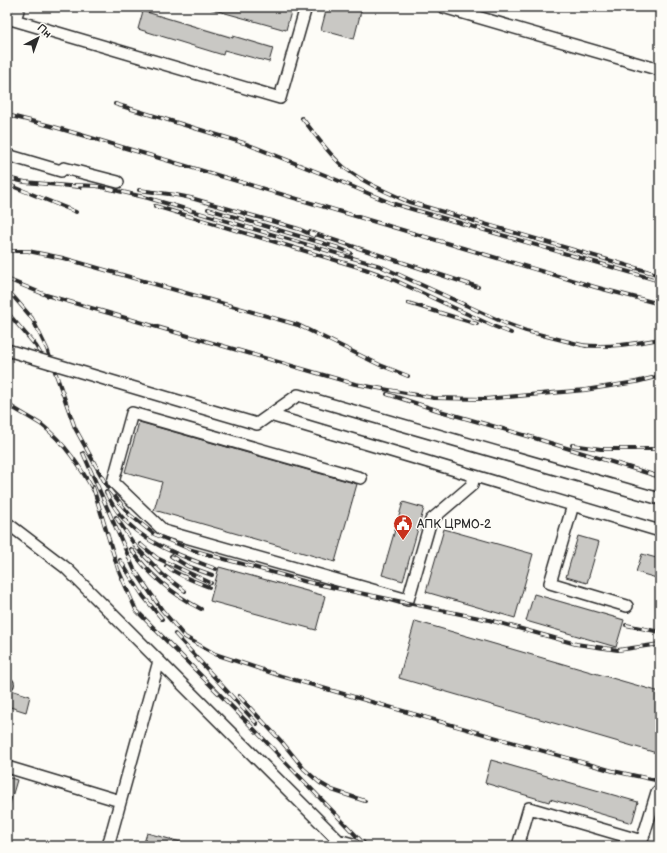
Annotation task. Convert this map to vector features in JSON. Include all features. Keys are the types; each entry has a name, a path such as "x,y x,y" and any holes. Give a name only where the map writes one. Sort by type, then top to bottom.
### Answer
{"lane":[{"path":"19,7 11,19 280,98 306,7"},
{"path":"443,7 660,70"},
{"path":"7,155 61,171 64,168 118,182"},
{"path":"7,350 257,424 298,395 660,499"},
{"path":"361,478 132,413 113,482 164,531 408,600 431,520 472,485 474,476"},
{"path":"270,415 660,531"},
{"path":"573,505 550,583 627,606"},
{"path":"7,523 66,568 338,840 360,846"},
{"path":"108,846 159,661"},
{"path":"7,767 120,801"},
{"path":"518,846 529,808 642,841 657,792 660,793"}],"building":[{"path":"211,7 292,8 286,30 211,9"},
{"path":"327,7 362,7 354,39 321,30"},
{"path":"143,11 233,38 233,36 273,48 269,62 224,50 223,55 138,29"},
{"path":"139,422 357,484 335,562 154,510 162,482 125,472"},
{"path":"403,502 424,508 403,581 382,575"},
{"path":"444,529 533,554 515,618 426,592"},
{"path":"578,536 599,542 587,583 566,577"},
{"path":"642,554 660,559 660,579 636,572"},
{"path":"219,567 325,596 316,630 210,601"},
{"path":"534,594 624,620 616,647 526,621"},
{"path":"415,621 660,692 660,754 399,678"},
{"path":"11,690 30,696 26,712 7,706 7,691"},
{"path":"491,760 638,802 632,823 550,799 549,802 485,783"},
{"path":"7,777 17,780 9,807 7,807"},
{"path":"147,833 188,844 188,846 143,846"}],"railway":[{"path":"115,104 244,143 391,203 660,281"},
{"path":"7,115 51,126 595,287 660,304"},
{"path":"302,118 328,151 345,168 368,183 409,202 660,275"},
{"path":"7,178 25,182 80,187"},
{"path":"7,184 76,212"},
{"path":"75,185 97,186 148,198 380,266 507,324 526,331 586,346"},
{"path":"139,190 191,198 299,229 314,236"},
{"path":"155,206 365,269 390,278 511,333"},
{"path":"208,209 339,248 351,253"},
{"path":"309,232 478,287"},
{"path":"7,251 28,251 63,258 298,325 380,365 408,376"},
{"path":"7,279 46,295 355,384 434,398 485,399 585,390 636,382 660,376"},
{"path":"7,293 12,295 32,318 47,349 75,428 108,488 130,515 154,534 192,550 307,582 489,620 576,644 618,650 660,644"},
{"path":"408,303 477,324"},
{"path":"7,312 36,346 49,368"},
{"path":"581,345 620,345 660,339"},
{"path":"387,394 660,477"},
{"path":"7,404 42,425 58,440 78,465 95,493"},
{"path":"572,445 601,449 660,449"},
{"path":"83,453 134,569 162,610 185,637 215,654 281,676 613,771 660,781"},
{"path":"93,487 118,569 136,610 250,725 366,846"},
{"path":"106,492 115,508 138,533 167,550 216,569"},
{"path":"116,517 136,547 162,574 185,591"},
{"path":"140,544 157,558 211,583"},
{"path":"131,549 145,567 162,583 180,597 201,609"},
{"path":"171,556 187,566 212,575"},
{"path":"120,560 143,596 162,619"},
{"path":"166,566 181,575 209,587"},
{"path":"626,625 660,632"},
{"path":"175,634 257,724"},
{"path":"239,696 282,742 304,769 320,783 332,790 365,801"}],"place":[{"name":"АПК ЦРМО-2","path":"403,541"}]}
